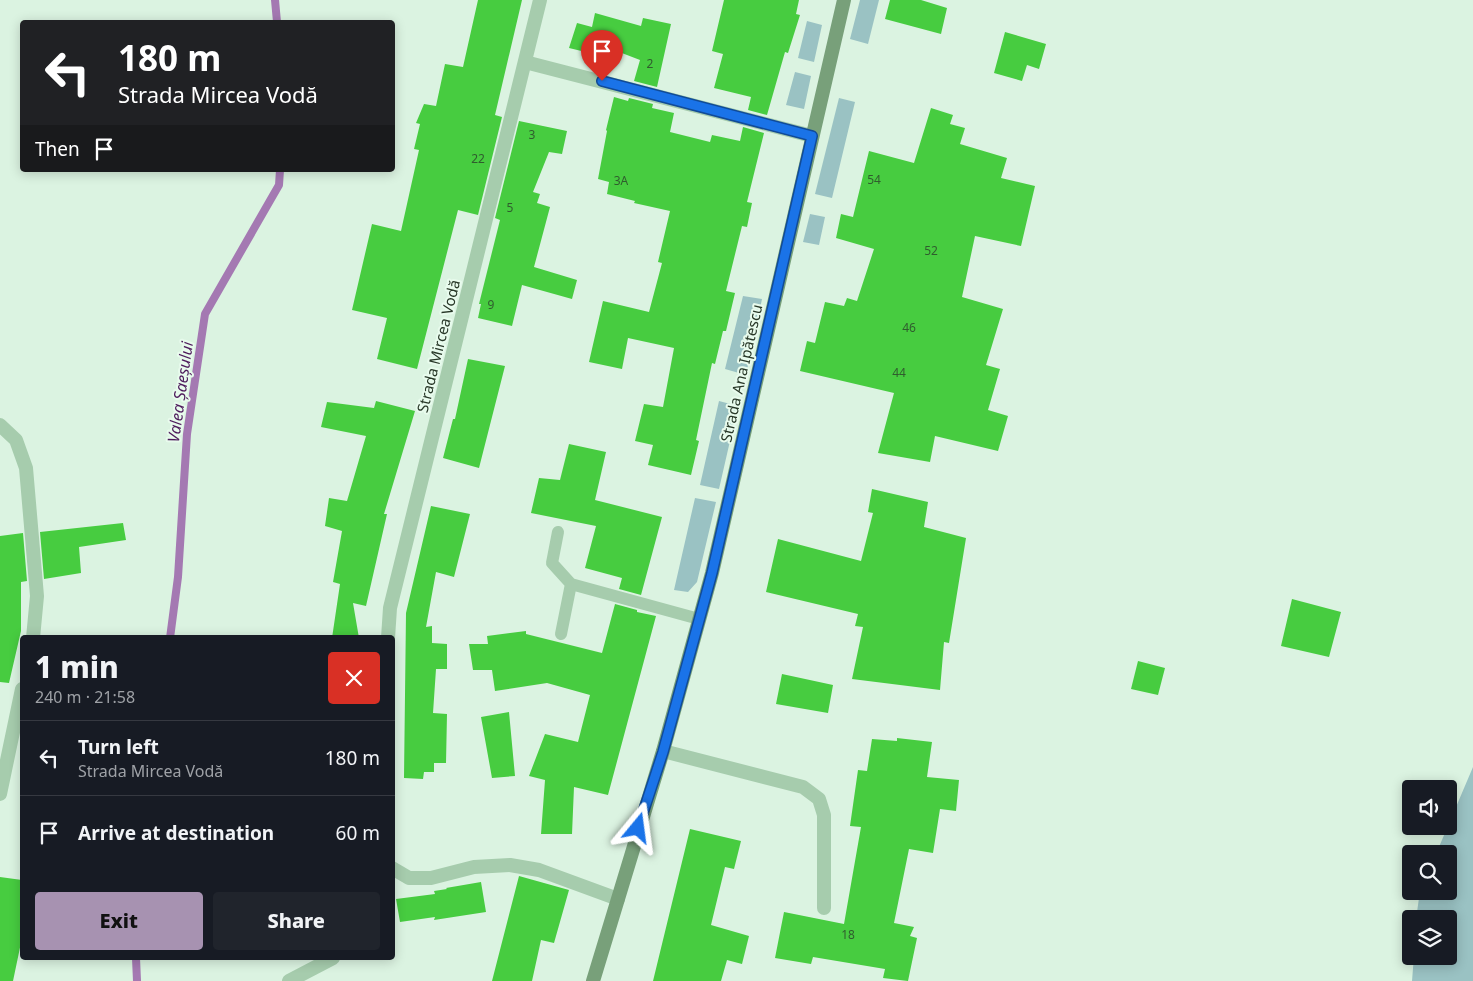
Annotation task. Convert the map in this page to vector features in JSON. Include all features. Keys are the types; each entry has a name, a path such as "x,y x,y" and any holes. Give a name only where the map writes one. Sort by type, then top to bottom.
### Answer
{"main road":[{"name":"Strada Ana Ipătescu","path":"593,981 663,752 712,573 844,0"}],"street":[{"name":"Strada Mircea Vodă","path":"388,635 390,608 540,0"},
{"path":"525,62 812,136"},
{"path":"0,425 16,440 26,468 37,596 34,635"},
{"path":"0,794 20,699"},
{"path":"663,752 803,788 819,799 824,815 824,908"},
{"path":"395,870 409,878 431,878 474,867 510,865 539,870 618,899"},
{"path":"290,981 329,960"}],"lane":[{"path":"558,532 552,563 571,584 699,619"},
{"path":"561,634 571,584"}],"shaded area":[{"path":"860,0 879,0 868,44 850,39"},
{"path":"807,21 822,25 814,62 798,58"},
{"path":"795,72 811,76 804,109 786,105"},
{"path":"839,98 855,102 832,198 815,194"},
{"path":"810,214 825,217 819,245 803,242"},
{"path":"743,296 762,299 746,375 725,369"},
{"path":"719,401 738,406 719,489 700,485"},
{"path":"695,498 716,502 697,582 688,592 674,590"},
{"path":"1473,767 1473,981 1412,981 1413,965 1457,965 1457,910 1417,910 1419,900 1457,900 1457,845 1440,845 1444,835 1457,835 1457,805"}],"building":[{"path":"478,0 522,0 495,115 502,117 478,215 458,210 417,369 377,359 387,318 352,310 372,224 401,231 419,150 414,149 420,124 416,123 424,104 436,106 445,64 463,67"},
{"path":"724,0 799,0 796,14 800,15 788,53 785,52 767,115 748,110 751,97 714,88 723,54 712,51"},
{"path":"890,0 921,0 947,8 941,34 885,19"},
{"path":"595,13 641,26 643,18 671,24 657,87 634,81 640,60 601,45 598,55 569,48 577,23 592,27"},
{"path":"1005,32 1046,44 1039,69 1027,65 1022,81 994,73"},
{"path":"614,97 628,101 629,98 653,104 652,108 674,113 670,132 710,142 712,135 740,141 743,127 764,133 747,202 752,203 747,227 742,226 726,291 735,293 726,331 723,331 715,364 712,363 696,440 699,441 691,475 648,465 653,445 635,441 644,404 663,407 674,348 628,338 622,369 589,362 603,301 649,312 662,263 658,262 670,211 634,203 635,201 607,194 609,182 598,179 606,130"},
{"path":"931,108 953,115 950,124 965,128 960,144 1007,158 1001,178 1035,186 1021,246 975,236 962,297 1003,309 986,365 1000,369 988,410 1008,416 998,451 935,436 930,462 878,453 894,393 800,371 807,341 815,343 825,302 844,306 847,298 857,301 874,249 836,238 841,214 853,217 869,151 914,163"},
{"path":"519,121 567,131 562,154 549,152 533,192 540,194 537,203 550,207 534,267 577,280 572,299 522,285 512,326 478,318 481,304 479,304 500,220 495,218"},
{"path":"468,359 505,366 479,468 443,458 453,419 455,419"},
{"path":"376,401 415,411 384,514 387,514 366,606 353,603 358,635 332,635 340,584 333,582 342,531 325,526 329,498 347,501 366,436 321,427 327,402 374,408"},
{"path":"569,444 606,452 595,500 662,517 641,595 619,589 622,578 585,568 596,526 531,513 539,478 560,480"},
{"path":"872,489 928,502 924,527 966,538 949,643 944,642 940,690 852,679 863,627 855,626 858,614 766,592 778,539 861,561 873,513 868,512"},
{"path":"431,506 470,514 454,577 436,572 426,627 432,626 432,643 447,644 447,669 436,669 433,713 447,714 446,763 434,763 434,772 424,772 423,779 404,778 406,613"},
{"path":"123,523 126,540 79,547 81,573 44,579 40,532"},
{"path":"23,533 27,581 21,582 21,631 9,683 0,682 0,536"},
{"path":"1292,599 1341,612 1329,657 1281,646"},
{"path":"615,604 656,616 608,795 574,787 572,834 541,834 545,780 529,776 545,734 578,742 590,695 547,683 495,691 492,670 473,670 469,644 488,644 487,636 526,631 526,634 602,653"},
{"path":"1138,661 1165,668 1158,695 1131,689"},
{"path":"782,674 833,685 828,713 776,704"},
{"path":"509,712 515,776 492,778 481,717"},
{"path":"897,738 932,742 927,777 959,780 956,811 940,809 933,853 909,849 894,923 914,927 910,936 917,938 908,981 883,978 885,969 813,957 811,964 775,958 784,912 844,924 861,827 850,826 858,770 867,771 872,739 897,741"},
{"path":"690,829 741,841 734,869 725,867 711,925 749,936 742,964 727,960 721,981 653,981"},
{"path":"519,876 569,890 554,943 541,940 532,981 492,981"},
{"path":"0,877 20,880 20,948 13,981 0,981"},
{"path":"481,882 486,912 434,920 435,917 400,922 396,899 435,894 434,891"}],"waterway":[{"name":"Valea Șaeșului","path":"275,0 277,20"},
{"name":"Valea Șaeșului","path":"170,635 178,577 187,434 205,314 279,185 280,172"},
{"name":"Valea Șaeșului","path":"136,960 137,981"}],"route":[{"path":"602,81 812,136 712,573 663,752 638,828"}]}
